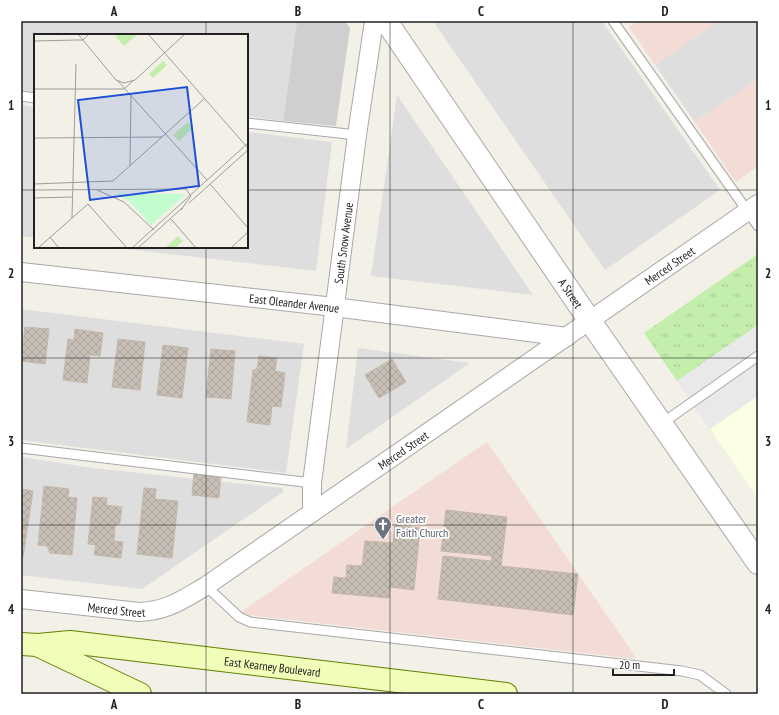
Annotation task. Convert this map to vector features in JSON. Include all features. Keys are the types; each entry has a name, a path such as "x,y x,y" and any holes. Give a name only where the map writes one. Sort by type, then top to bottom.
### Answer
{"main road":[{"name":"East Kearney Boulevard","path":"30,644 70,642 506,694"},
{"name":"East Kearney Boulevard","path":"30,644 140,694"}],"street":[{"name":"South Snow Avenue","path":"312,513 312,482 334,307 374,21"},
{"name":"A Street","path":"386,21 590,321 758,563"},
{"name":"Merced Street","path":"21,599 139,612 156,612 174,605 206,586 753,208"},
{"name":"East Oleander Avenue","path":"21,272 334,307 567,337"}],"lane":[{"path":"613,21 753,208 758,226"},
{"path":"21,96 34,98"},
{"path":"248,123 357,135"},
{"path":"661,424 758,356"},
{"path":"21,448 312,482"},
{"path":"206,586 239,617 250,622 682,671 700,675 726,694"}],"shaded area":[{"path":"21,21 297,21 283,121 248,116 248,34 34,34 34,92 21,90"},
{"path":"297,21 345,21 350,28 336,126 283,121"},
{"path":"433,21 602,21 720,190 605,270"},
{"path":"637,21 719,21 655,65 629,27"},
{"path":"719,21 758,21 758,79 695,122 655,65"},
{"path":"758,79 758,166 736,182 695,122"},
{"path":"397,95 444,164 533,295 371,276"},
{"path":"21,105 34,107 34,238 21,236"},
{"path":"248,132 332,142 316,271 118,248 248,248"},
{"path":"21,309 304,344 286,473 21,440"},
{"path":"758,325 758,396 710,429 677,381"},
{"path":"358,348 470,363 346,449"},
{"path":"758,396 758,499 710,429"},
{"path":"487,442 637,659 238,614 401,501"},
{"path":"21,457 93,468 283,488 283,492 142,589 21,575"}],"green space":[{"path":"758,254 758,325 677,381 644,333"}],"building":[{"path":"25,327 49,329 45,364 21,361"},
{"path":"75,329 103,333 100,356 90,355 87,383 63,380 68,339 74,340"},
{"path":"118,339 145,342 140,390 112,387"},
{"path":"163,345 188,348 182,398 157,395"},
{"path":"211,349 235,351 231,399 206,397"},
{"path":"259,356 277,358 275,371 285,373 281,407 272,406 270,425 247,422 253,370 257,369"},
{"path":"392,359 406,382 379,398 365,375"},
{"path":"194,472 221,476 219,498 192,495"},
{"path":"44,486 69,489 68,497 77,498 72,555 50,553 47,546 38,545"},
{"path":"144,488 156,489 155,499 178,501 172,558 137,554"},
{"path":"21,489 33,491 23,557 21,556"},
{"path":"93,497 107,498 106,505 122,507 120,523 115,526 114,541 123,542 121,558 94,555 96,545 88,544"},
{"path":"446,510 507,517 501,566 578,574 573,615 438,599 443,556 491,561 492,556 441,551"},
{"path":"395,525 420,528 414,590 390,587 389,598 332,593 334,577 346,578 347,565 362,566 365,541 393,543"}],"place":[{"name":"Greater Faith Church","path":"383,540"}]}
